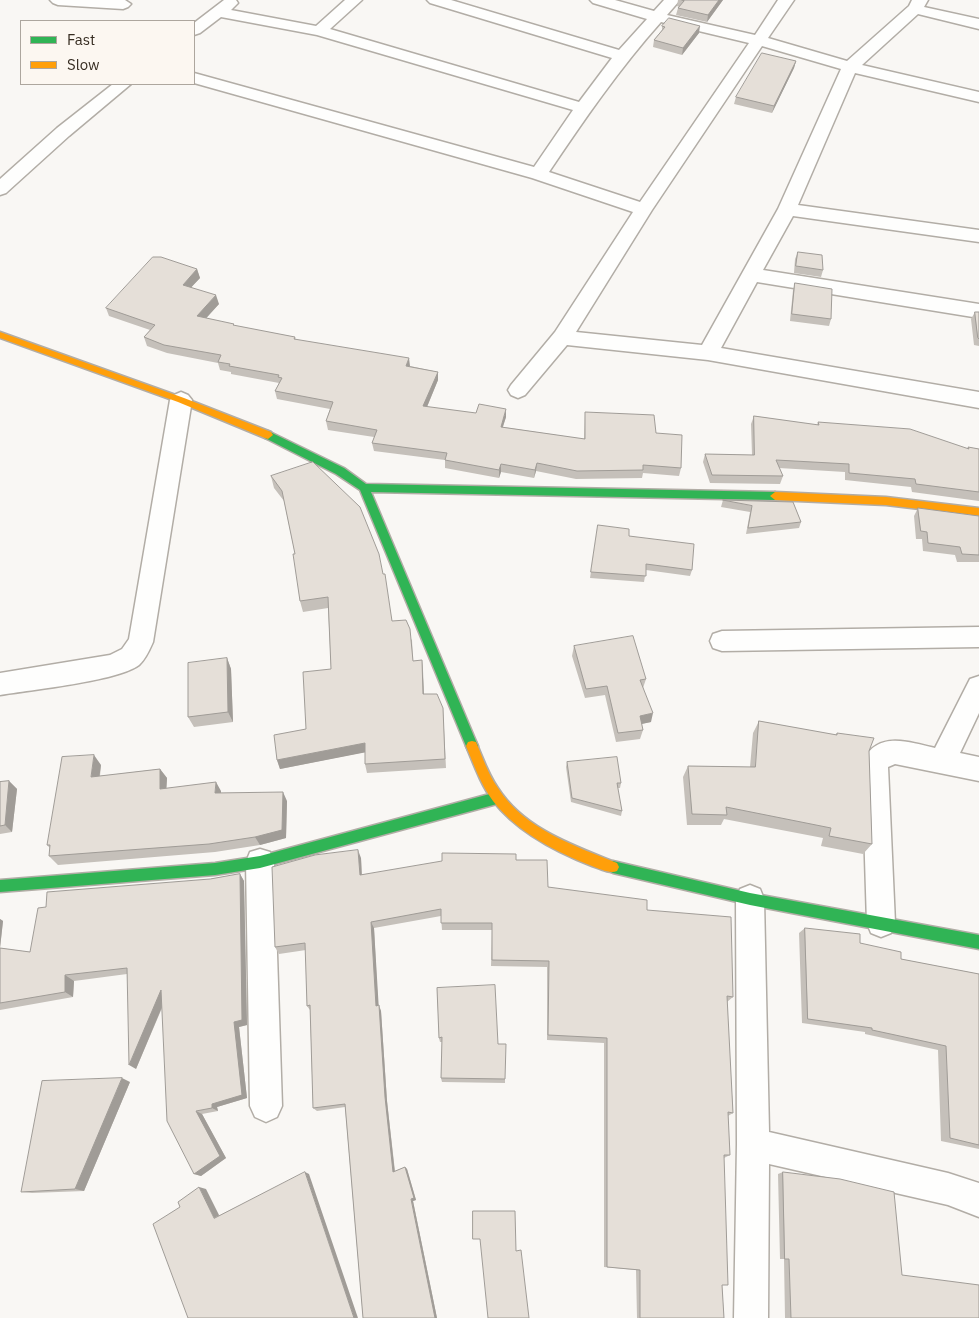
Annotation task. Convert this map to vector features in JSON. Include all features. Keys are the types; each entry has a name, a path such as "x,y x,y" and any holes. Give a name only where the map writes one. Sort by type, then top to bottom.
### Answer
{"street":[{"path":"58,0 123,4"},
{"path":"195,29 234,0"},
{"path":"319,31 354,0"},
{"path":"435,0 622,56"},
{"path":"598,0 658,17 758,40 850,67 979,97"},
{"path":"538,174 583,108 622,56 672,0"},
{"path":"518,390 562,338 644,208 786,0"},
{"path":"708,353 787,209 850,67 918,4 979,24"},
{"path":"218,12 319,31 583,108"},
{"path":"195,78 538,174 644,208"},
{"path":"0,189 63,132 121,85"},
{"path":"787,209 979,236"},
{"path":"751,275 979,311"},
{"path":"0,335 180,400 306,451 364,488 820,497 886,501 979,512"},
{"path":"562,338 708,353 979,400"},
{"path":"0,684 113,666 131,657 137,650 141,642 180,400"},
{"path":"364,488 467,737 497,798 522,821 559,845 606,865 750,899 979,942"},
{"path":"722,641 979,637"},
{"path":"942,762 979,687"},
{"path":"881,923 874,763 883,754 895,752 979,770"},
{"path":"0,886 215,869 260,862 497,798"},
{"path":"260,862 266,1106"},
{"path":"750,899 753,1144 751,1318"},
{"path":"753,1144 948,1189 979,1200"}],"building":[{"path":"682,0 719,0 708,15 678,8 684,1"},
{"path":"669,18 700,26 683,48 654,40 665,27 662,26"},
{"path":"762,53 796,61 774,106 736,97"},
{"path":"798,252 822,255 823,270 796,266"},
{"path":"153,257 161,257 197,269 183,285 216,295 197,316 295,337 294,339 409,358 406,366 438,372 423,406 476,413 479,404 506,409 501,427 585,439 585,412 654,415 656,433 682,435 681,468 643,465 643,470 577,471 537,463 535,470 501,464 499,470 445,460 447,453 372,443 377,430 326,421 333,402 275,391 282,378 278,377 279,375 229,366 230,364 218,362 221,355 164,345 144,337 155,325 106,308"},
{"path":"795,283 832,289 831,319 792,314"},
{"path":"975,312 979,312 979,339 978,338"},
{"path":"754,416 819,425 818,422 910,429 969,449 968,447 979,449 979,492 916,484 915,479 849,473 849,464 776,460 783,476 712,475 705,454 754,455"},
{"path":"313,462 360,507 379,554 383,574 385,574 392,621 406,620 410,629 413,661 422,660 423,694 437,694 443,708 445,759 365,764 365,743 277,760 274,735 306,729 303,672 331,669 328,597 300,601 293,554 295,554 282,491 271,476"},
{"path":"723,500 793,502 801,522 748,528 752,506"},
{"path":"918,508 979,516 979,555 962,554 960,547 928,543 927,532 921,531"},
{"path":"598,525 629,529 629,536 694,544 692,570 646,564 646,576 591,572"},
{"path":"633,636 646,679 640,680 653,713 640,716 643,730 618,733 607,686 586,689 574,646"},
{"path":"227,658 228,712 188,717 188,663"},
{"path":"759,721 837,735 837,733 874,738 869,751 872,844 829,836 831,828 726,807 727,815 692,814 688,766 755,767"},
{"path":"94,755 91,777 160,769 160,789 216,782 215,793 283,792 282,830 255,837 209,844 49,856 50,845 47,845 62,757"},
{"path":"617,757 621,783 617,783 622,811 572,798 567,762"},
{"path":"9,781 5,825 0,826 0,782"},
{"path":"358,850 360,875 442,861 442,853 516,854 516,860 547,860 548,887 647,900 647,910 731,917 733,997 727,996 733,1113 728,1112 730,1155 724,1155 728,1285 722,1285 724,1318 640,1318 640,1270 607,1267 607,1038 548,1035 549,961 492,960 492,923 441,923 441,909 371,922 376,1006 379,1005 385,1097 393,1172 405,1167 414,1198 411,1199 435,1318 363,1318 345,1104 313,1108 310,1005 307,1006 305,943 275,947 272,867 315,855"},
{"path":"240,874 242,1020 234,1022 242,1095 212,1104 212,1108 196,1111 220,1156 194,1174 167,1121 161,990 129,1065 127,968 65,975 65,992 0,1003 0,948 30,952 38,908 46,907 47,892 210,879"},
{"path":"805,928 860,934 860,943 901,952 901,959 979,974 979,1145 950,1138 946,1046 872,1030 872,1028 808,1019"},
{"path":"495,985 498,1044 506,1044 505,1079 441,1078 442,1037 439,1038 437,988"},
{"path":"122,1078 75,1189 21,1192 42,1081"},
{"path":"305,1172 354,1318 188,1318 153,1224 180,1207 178,1202 199,1187 214,1218"},
{"path":"783,1172 840,1179 894,1192 902,1275 979,1285 979,1318 791,1318 789,1259 785,1259"},
{"path":"473,1211 515,1211 516,1251 521,1250 529,1318 488,1318 480,1239 473,1239"}],"traffic: fast":[{"path":"268,435 340,471 364,488 472,746"},
{"path":"364,488 775,496"},
{"path":"0,886 215,869 260,862 497,798"},
{"path":"613,867 750,899 979,942"}],"traffic: slow":[{"path":"0,335 181,400 268,435"},
{"path":"775,496 886,501 979,512"},
{"path":"472,746 493,791 506,808 550,840 584,857 613,867"}]}
